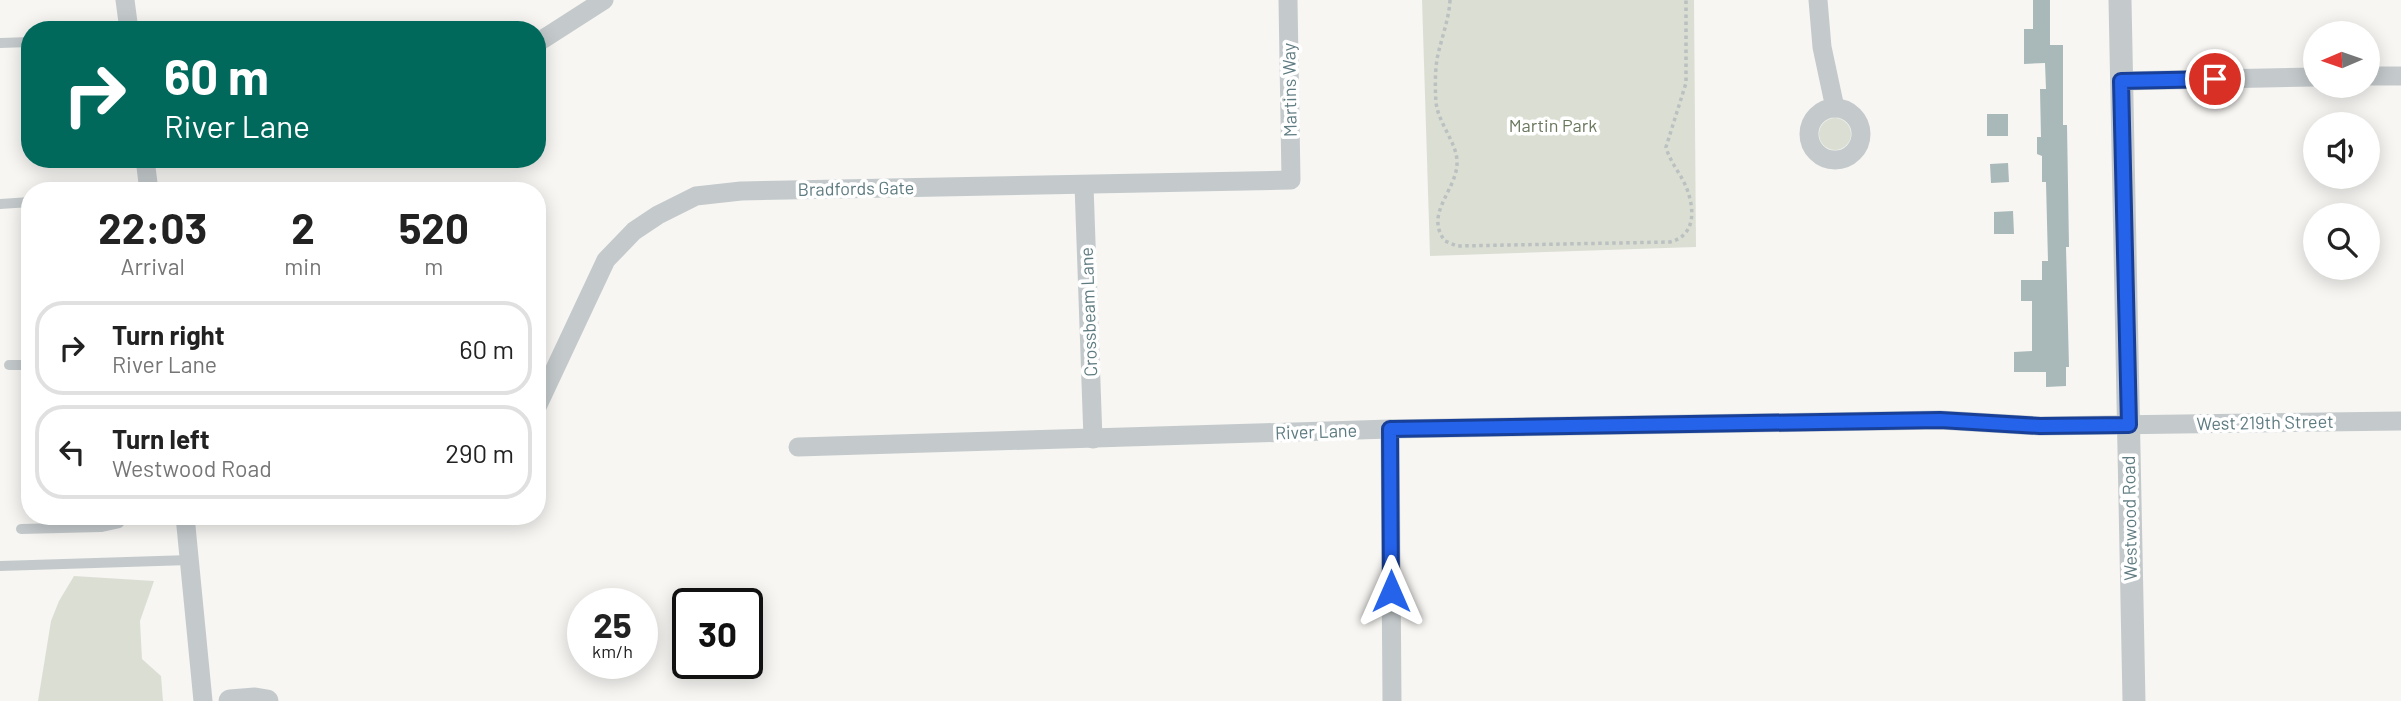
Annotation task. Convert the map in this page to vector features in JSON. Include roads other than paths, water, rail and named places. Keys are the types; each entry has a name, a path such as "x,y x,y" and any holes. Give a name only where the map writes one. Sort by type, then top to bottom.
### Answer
{"street":[{"path":"125,0 128,21"},
{"path":"546,37 604,0"},
{"name":"Martins Way","path":"1288,0 1291,180"},
{"path":"1818,0 1822,47 1835,108"},
{"name":"Westwood Road","path":"2120,0 2134,701"},
{"path":"2380,76 2401,76"},
{"path":"2121,81 2303,78"},
{"name":"Bradfords Gate","path":"546,388 606,260 634,231 658,215 696,196 741,191 1291,180"},
{"name":"Crossbeam Lane","path":"1084,185 1093,439"},
{"name":"River Lane","path":"798,447 1390,429 1940,420 2040,426 2129,425"},
{"name":"West 219th Street","path":"2129,425 2401,421"},
{"path":"1390,429 1392,701"},
{"path":"187,525 203,701"},
{"path":"230,701 267,701"}],"lane":[{"path":"0,43 21,42"},
{"path":"0,204 21,203"},
{"path":"9,365 21,365"},
{"path":"21,529 110,525"},
{"path":"0,566 190,560"}],"park label":[{"name":"Martin Park","path":"1553,126"}]}
